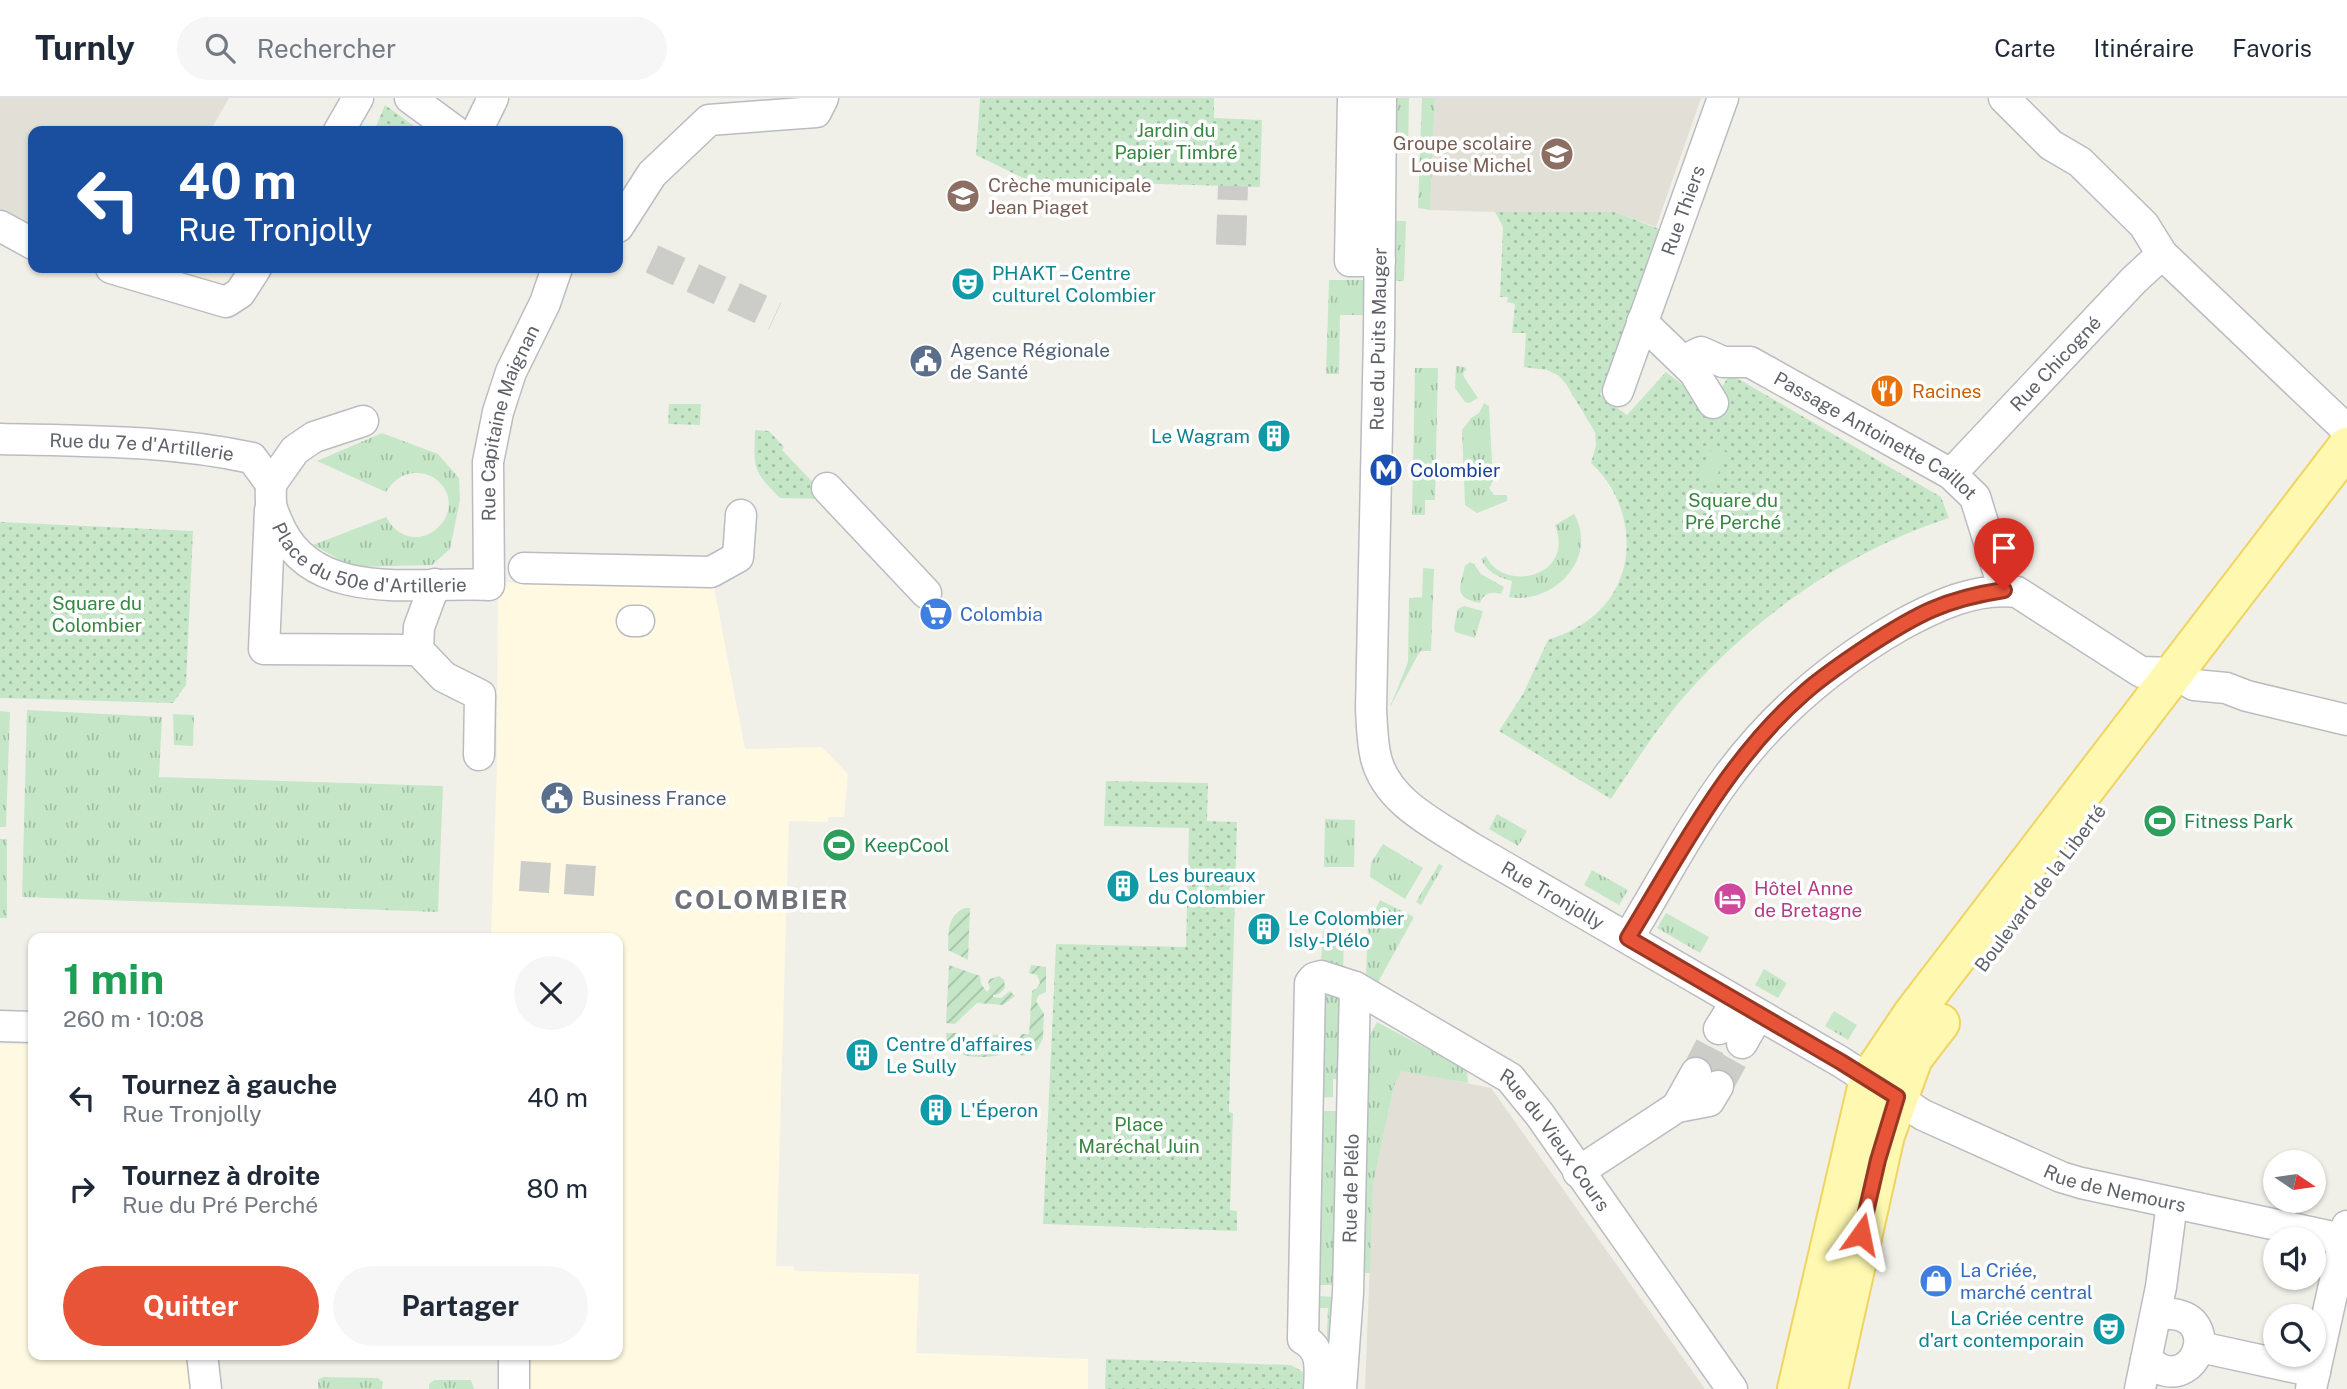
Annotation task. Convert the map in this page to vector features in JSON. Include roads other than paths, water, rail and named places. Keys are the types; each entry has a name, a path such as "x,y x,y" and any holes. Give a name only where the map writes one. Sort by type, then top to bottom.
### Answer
{"main road":[{"name":"Boulevard de la Liberté","path":"1797,1389 1883,1088 1913,1058 2347,447"},
{"name":"Boulevard de la Liberté","path":"2184,679 2347,483"},
{"name":"Boulevard de la Liberté","path":"1828,1389 1878,1160 1883,1088"}],"street":[{"path":"342,126 358,98"},
{"path":"410,98 448,126"},
{"path":"479,126 493,98"},
{"path":"623,220 653,174 709,120 816,112 823,98"},
{"name":"Rue du Puits Mauger","path":"1353,98 1350,261 1380,261"},
{"name":"Rue du Puits Mauger","path":"1381,98 1371,709 1377,761 1390,786"},
{"name":"Rue Thiers","path":"1618,391 1723,98"},
{"path":"2004,98 2051,145 2080,162 2144,225 2162,254 2347,430"},
{"path":"0,226 28,241"},
{"name":"Rue Chicogné","path":"1951,474 2133,281 2162,254"},
{"path":"128,273 226,302 240,293 253,273"},
{"name":"Rue Capitaine Maignan","path":"489,585 488,462 498,412 511,372 545,303 555,273"},
{"path":"1642,322 1684,361 1704,386 1713,403"},
{"name":"Passage Antoinette Caillot","path":"1684,361 1701,352 1723,362 1750,362 1951,474 1975,498 2004,590"},
{"path":"270,495 295,450 314,437 363,421"},
{"name":"Rue du 7e d'Artillerie","path":"0,439 149,442 252,458 270,495"},
{"path":"827,488 926,593"},
{"name":"Place du 50e d'Artillerie","path":"270,495 289,544 304,560 326,574 367,583 489,585"},
{"name":"Place du 50e d'Artillerie","path":"270,495 264,649 419,638"},
{"path":"524,568 711,572 738,557 741,515"},
{"path":"435,584 419,638 444,677 480,695 479,755"},
{"path":"1628,938 1729,774 1803,694 1870,645 1933,607 1966,596 2004,590 2017,592 2141,672 2226,688 2247,696 2347,720"},
{"name":"Rue Tronjolly","path":"1390,786 1421,815 1470,847 1883,1088"},
{"name":"Rue du Vieux Cours","path":"1318,1389 1320,1363 1316,1350 1303,1339 1310,983 1321,976 1355,987 1510,1078 1525,1095 1732,1389"},
{"name":"Rue de Plélo","path":"1341,1389 1348,1293 1355,987"},
{"path":"1731,1036 1747,1008"},
{"path":"0,1026 28,1027"},
{"path":"1578,1172 1677,1107 1709,1101 1707,1080"},
{"name":"Rue de Nemours","path":"1883,1088 1923,1115 2061,1177 2172,1203 2346,1235"},
{"path":"2156,1314 2178,1315 2191,1321 2199,1333 2200,1347 2193,1363 2178,1371 2162,1370 2143,1375 2156,1314 2172,1203"},
{"path":"2200,1347 2313,1380 2346,1235"},
{"path":"203,1360 206,1389"},
{"path":"514,1360 514,1389"}],"tunnel":[{"path":"1231,245 1233,186"},
{"path":"652,259 775,316"},
{"path":"520,876 596,881"},
{"path":"1696,1073 1719,1029"},
{"path":"1718,1086 1742,1043"}],"place":[{"name":"Groupe scolaire Louise Michel","path":"1557,154"},
{"name":"Crèche municipale Jean Piaget","path":"963,196"},
{"name":"PHAKT – Centre culturel Colombier","path":"968,284"},
{"name":"Agence Régionale de Santé","path":"926,361"},
{"name":"Racines","path":"1887,391"},
{"name":"Le Wagram","path":"1274,436"},
{"name":"Colombier","path":"1386,470"},
{"name":"Colombia","path":"936,614"},
{"name":"Business France","path":"557,798"},
{"name":"Fitness Park","path":"2160,821"},
{"name":"KeepCool","path":"839,845"},
{"name":"Les bureaux du Colombier","path":"1123,886"},
{"name":"Hôtel Anne de Bretagne","path":"1730,899"},
{"name":"Le Colombier Isly-Plélo","path":"1264,929"},
{"name":"Centre d'affaires Le Sully","path":"862,1055"},
{"name":"L'Éperon","path":"936,1110"},
{"name":"La Criée, marché central","path":"1936,1281"},
{"name":"La Criée centre d'art contemporain","path":"2109,1329"}],"district":[{"name":"COLOMBIER","path":"762,899"}],"park label":[{"name":"Jardin du Papier Timbré","path":"1176,141"},
{"name":"Square du Pré Perché","path":"1733,511"},
{"name":"Square du Colombier","path":"97,614"},
{"name":"Place Maréchal Juin","path":"1139,1135"}]}
